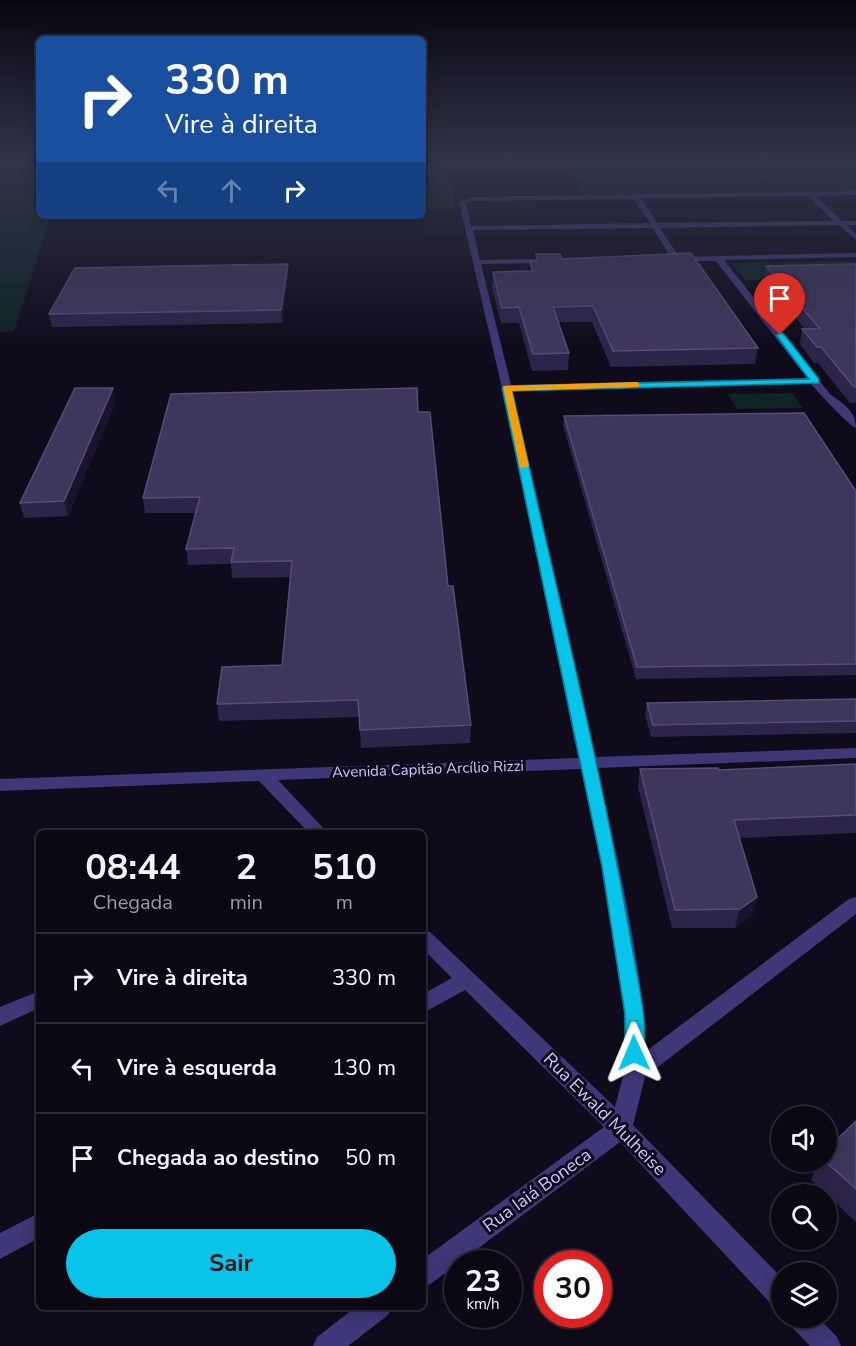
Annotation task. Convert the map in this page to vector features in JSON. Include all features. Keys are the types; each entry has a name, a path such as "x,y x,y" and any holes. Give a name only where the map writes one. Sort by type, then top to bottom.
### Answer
{"street":[{"path":"466,222 507,388 610,866 634,1014 635,1072 621,1128"},
{"path":"653,222 677,259"},
{"path":"840,223 856,237"},
{"path":"467,228 856,223"},
{"path":"665,259 856,255"},
{"path":"718,258 826,396 851,412 856,425"},
{"path":"477,262 559,261"},
{"path":"507,388 816,381"},
{"name":"Avenida Capitão Arcílio Rizzi","path":"0,785 856,753"},
{"path":"263,776 316,830"},
{"path":"635,1072 856,904"},
{"name":"Rua Ewald Mulheise","path":"426,940 621,1128 771,1285"},
{"path":"426,1002 466,980"},
{"path":"0,1017 36,1000"},
{"name":"Rua Iaiá Boneca","path":"426,1272 621,1128"},
{"path":"0,1247 36,1227"},
{"path":"326,1346 374,1310"},
{"path":"811,1328 828,1346"}],"green space":[{"path":"0,222 49,222 14,331 0,332"},
{"path":"856,261 856,278 745,280 732,263"},
{"path":"792,393 803,408 737,409 728,394"}],"building":[{"path":"691,253 758,348 613,351 593,306 553,307 569,353 533,354 519,307 502,308 493,272 533,271 530,261 538,261 536,254 560,254 562,259"},
{"path":"288,264 281,310 49,314 75,268"},
{"path":"856,264 856,387 854,387 821,347 817,347 802,329 820,329 766,266"},
{"path":"75,388 113,388 64,501 20,503"},
{"path":"417,388 418,412 430,412 448,586 453,586 471,725 360,730 358,700 217,704 222,667 282,665 292,561 231,562 234,548 186,549 200,497 143,498 171,394"},
{"path":"804,413 856,491 856,664 637,667 564,416"},
{"path":"856,699 856,721 653,725 647,703"},
{"path":"856,764 856,815 734,820 757,897 740,909 675,910 640,769 718,768 719,770"},
{"path":"856,1121 856,1189 837,1172 837,1139"}],"slow traffic":[{"path":"524,466 507,388 636,385"}],"route":[{"path":"634,1053 634,1014 610,866 507,388 816,381 780,335"}]}
